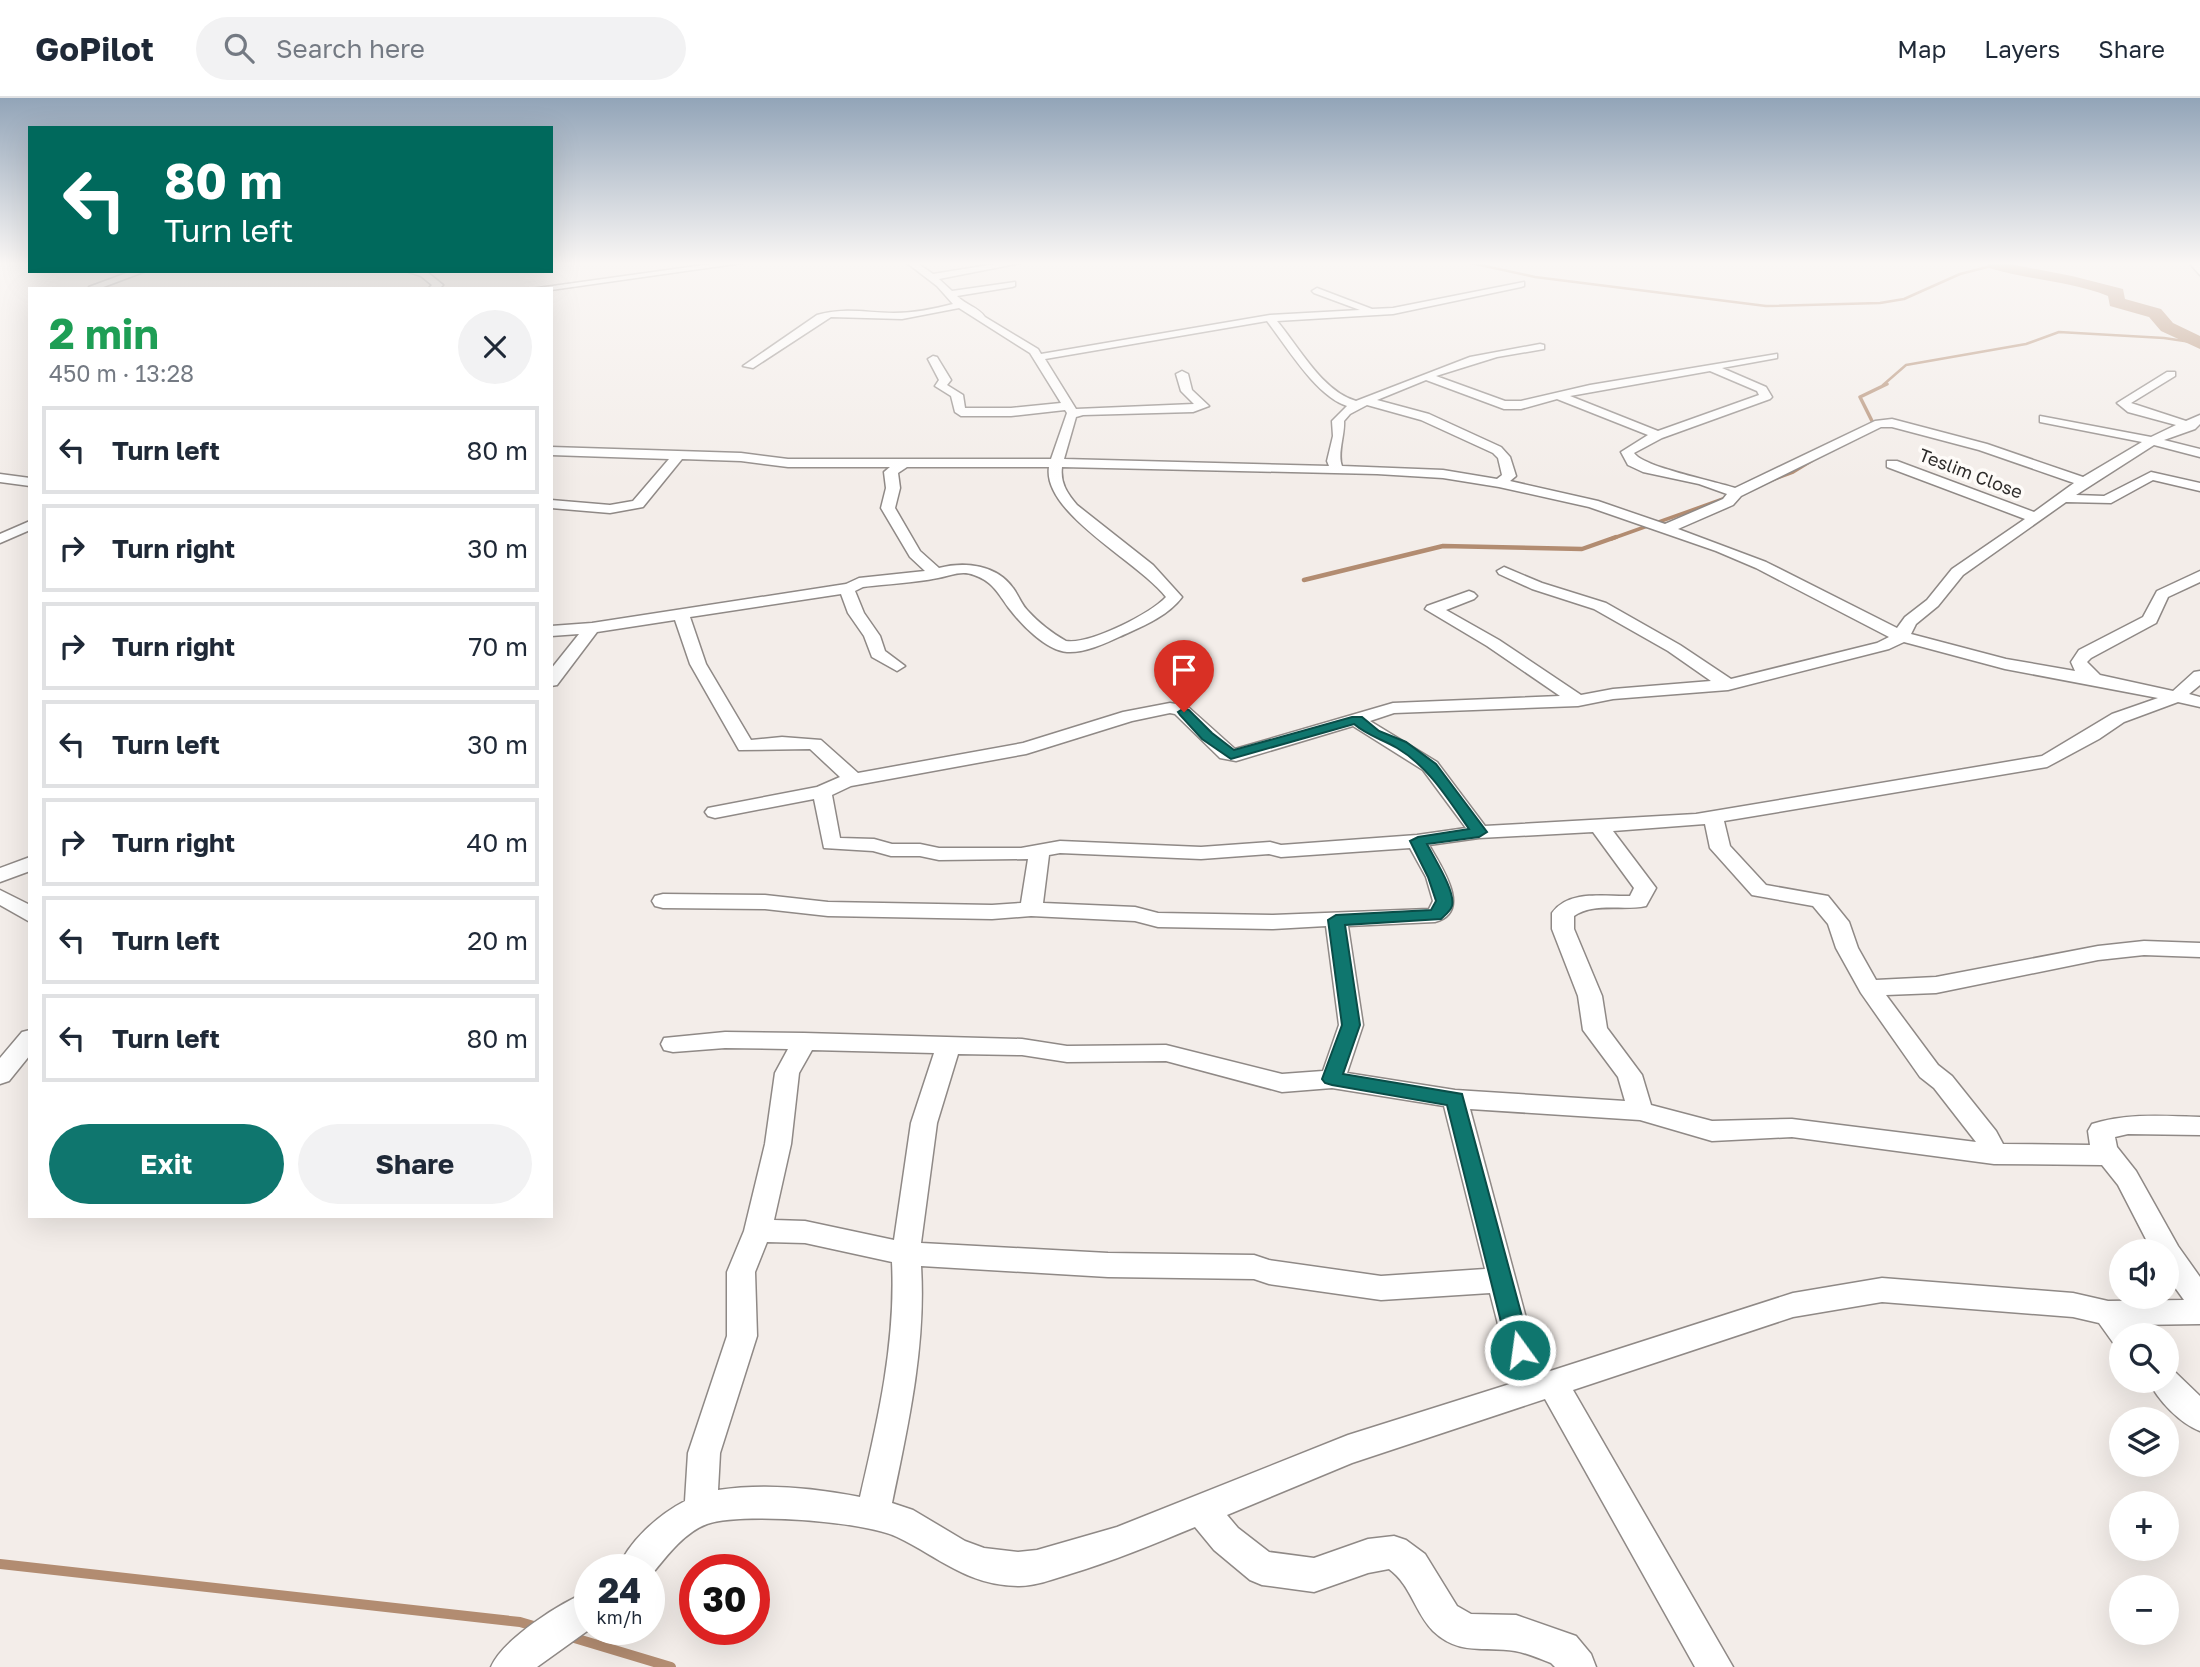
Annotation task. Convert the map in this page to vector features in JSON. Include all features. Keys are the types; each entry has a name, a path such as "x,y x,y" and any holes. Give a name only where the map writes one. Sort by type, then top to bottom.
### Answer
{"street":[{"path":"749,366 793,336"},
{"path":"553,631 592,628 958,569 987,572 1007,590 1007,597 1021,617 1065,647 1078,647 1105,637 1171,603 1174,597 1163,583 1081,516 1064,497 1055,479 1071,410 1040,357 1008,336"},
{"path":"1040,357 1163,336"},
{"path":"1284,336 1317,378 1340,400 1424,417 1497,450 1504,457 1509,476 1499,483"},
{"path":"1337,469 1333,461 1339,436 1338,421 1361,403 1450,367 1517,348 1540,346"},
{"path":"1428,377 1504,405 1521,405 1773,356"},
{"path":"933,359 945,380 941,386 957,395 961,412 1203,406 1187,391 1182,374"},
{"path":"1712,368 1762,389 1766,397 1658,435 1627,453 1633,462 1648,469 1703,481 1736,493"},
{"path":"2171,374 2123,403 2132,409 2200,428"},
{"path":"1559,396 1658,435"},
{"path":"2044,419 2200,453"},
{"path":"715,812 822,792 855,780 1026,748 1129,716 1170,708 1184,712 1207,736 1231,755 1393,708 1578,701 1613,694 1728,685 1883,646 1902,636 1906,624 1914,615 1929,607 1945,585 1971,561 1987,553 2083,482 2152,441 2200,419"},
{"path":"1665,529 1728,502 1736,493 1879,424 1892,424 1983,447 2083,482"},
{"path":"553,452 741,457 788,463 1058,463 1337,469 1432,473 1499,483 1593,504 1760,565 1902,636 2004,664 2094,679 2200,702"},
{"path":"553,504 610,509 638,504 678,456"},
{"path":"904,463 891,472 892,488 888,508 915,554 937,574"},
{"name":"Teslim Close","path":"1892,464 2036,517"},
{"path":"2064,498 2106,500 2151,476 2200,487"},
{"path":"0,478 28,482"},
{"path":"1,538 28,526"},
{"path":"1504,571 1537,586 1600,606 1674,648 1728,685"},
{"path":"2094,679 2083,670 2079,662 2085,654 2151,620 2162,594 2199,577"},
{"path":"848,588 853,608 872,636 878,653 897,666"},
{"path":"1469,596 1433,609 1493,643 1578,701"},
{"path":"681,613 698,664 745,747 782,743 815,744 855,780"},
{"path":"553,678 592,628"},
{"path":"822,792 831,844 874,845 891,850 920,850 939,854 1021,854 1060,847 1188,852 1270,848 1281,851 1418,841 1479,832 1713,817 2047,761 2118,718 2176,697 2200,676"},
{"path":"1357,720 1374,734 1401,745 1431,767 1479,832"},
{"path":"1713,817 1720,848 1759,890 1820,901 1838,922 1847,948 1869,988 1929,1071 1943,1082 1987,1138 1994,1154"},
{"path":"1599,826 1645,888 1638,901 1575,903 1563,913 1563,929 1590,996 1595,1030 1630,1075 1640,1111"},
{"path":"663,901 765,902 828,909 992,912 1031,909 1135,914 1158,920 1186,921 1336,920 1435,915 1443,908 1444,901 1436,877 1418,841"},
{"path":"1031,909 1039,851"},
{"path":"0,876 28,864"},
{"path":"0,896 28,914"},
{"path":"1332,1079 1351,1025 1336,920"},
{"path":"1869,988 1936,985 2098,953 2144,948 2200,950"},
{"path":"0,1075 28,1040"},
{"path":"673,1044 725,1040 804,1041 1022,1047 1068,1054 1166,1053 1282,1083 1332,1079 1455,1099 1640,1111 1712,1131 1792,1128 1994,1154 2108,1155"},
{"path":"701,1510 704,1453 716,1410 732,1376 742,1336 741,1272 758,1231 778,1144 787,1073 804,1041"},
{"path":"873,1515 899,1393 908,1289 906,1254 924,1123 948,1046"},
{"path":"1455,1099 1501,1280 1542,1387 1714,1667"},
{"path":"2159,1239 2126,1177 2108,1155 2101,1141 2101,1131 2128,1125 2200,1126"},
{"path":"758,1231 805,1232 906,1254 1108,1265 1254,1268 1381,1287 1501,1280"},
{"path":"2179,1270 2200,1299"},
{"path":"647,1554 682,1520 701,1510 760,1502 831,1507 901,1521 968,1559 992,1566 1018,1569 1087,1554 1348,1450 1782,1308 1826,1298 1882,1290 2073,1305 2115,1323"},
{"path":"2124,1323 2200,1312"},
{"path":"2176,1393 2200,1417"},
{"path":"1200,1508 1226,1539 1262,1568 1314,1576 1368,1556 1394,1552 1413,1566 1445,1618 1467,1632 1516,1633 1563,1650 1578,1667"},
{"path":"509,1667 535,1645 574,1619"}],"waterway":[{"path":"1883,385 1906,365 2026,344 2047,336"},
{"path":"2133,336 2198,343"},
{"path":"2186,336 2200,343"},
{"path":"1875,427 1860,397 1887,384"},
{"path":"1769,481 1793,472 1816,458"},
{"path":"1611,539 1723,499"},
{"path":"1304,580 1443,546 1582,549 1616,537"},
{"path":"0,1564 520,1622 537,1627"},
{"path":"571,1637 671,1667"}],"route":[{"path":"1184,712 1207,736 1231,755 1357,720 1374,734 1401,745 1431,767 1479,832 1418,841 1436,877 1444,901 1443,908 1435,915 1336,920 1351,1025 1332,1079 1455,1099 1520,1350"}]}
